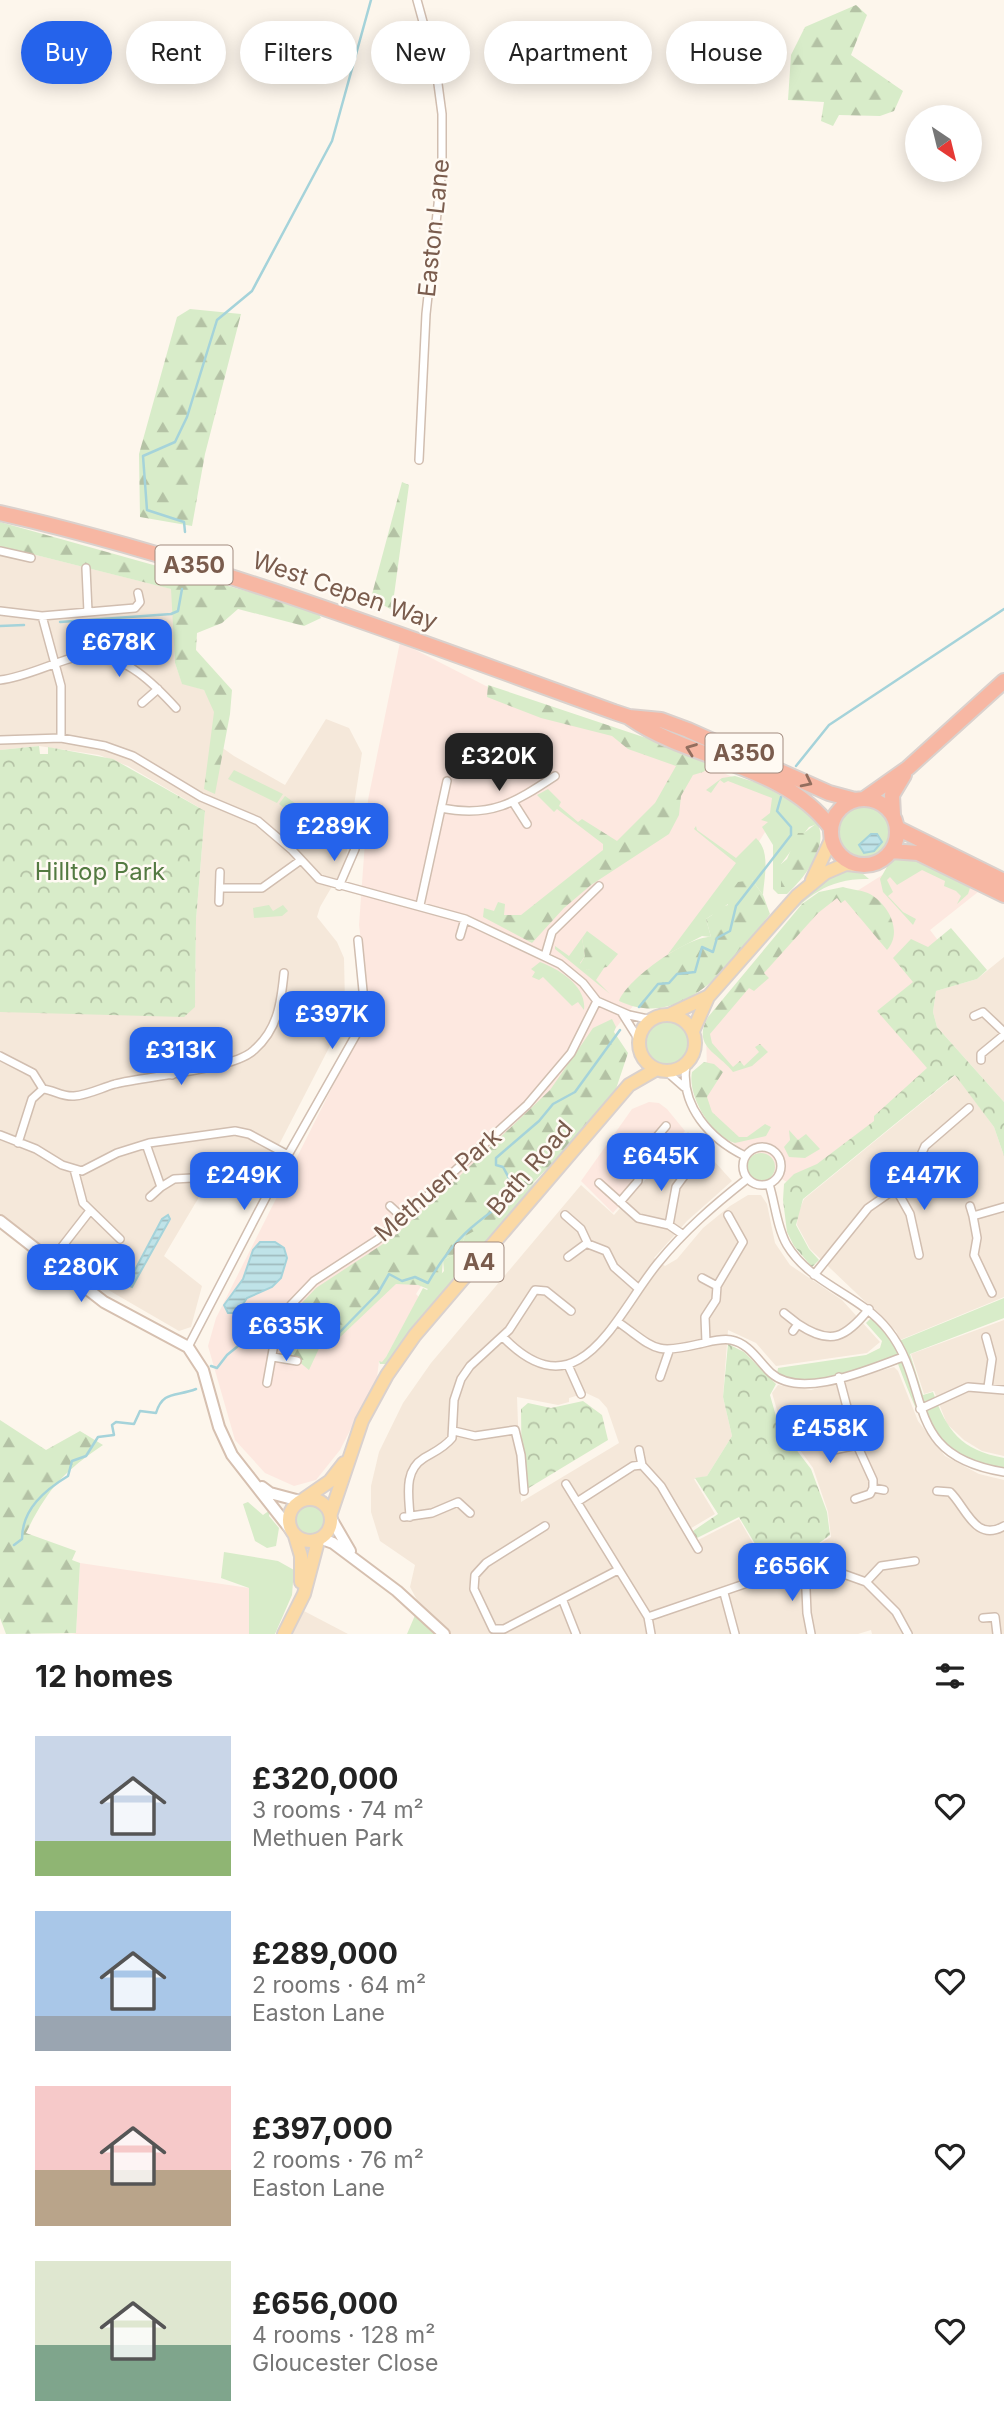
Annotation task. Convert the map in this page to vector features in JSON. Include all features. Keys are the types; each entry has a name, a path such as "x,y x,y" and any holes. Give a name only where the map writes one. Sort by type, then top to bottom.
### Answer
{"highway":[{"name":"West Cepen Way","path":"0,513 170,557 295,596 629,717 661,720 829,793 860,800"},
{"path":"908,768 892,795 895,822 891,851 881,861 858,865 841,855 832,833 840,810 908,768 1004,681"},
{"name":"West Cepen Way","path":"629,717 654,735 784,788 811,805 832,833"},
{"path":"860,800 881,803 895,822 1004,881"},
{"path":"891,851 918,853 1004,895"}],"main road":[{"path":"639,1046 661,1071 685,1065 695,1048 693,1031 708,997 812,881 832,833"},
{"path":"812,881 846,864 858,865"},
{"path":"652,1020 708,997"},
{"path":"671,1014 682,1018 693,1031"},
{"name":"A4","path":"639,1046 652,1020"},
{"name":"Bath Road","path":"629,1085 639,1046"},
{"name":"Bath Road","path":"331,1516 351,1453 377,1392 415,1335 629,1085 661,1071"},
{"path":"0,1221 104,1303 188,1347 203,1370 225,1441 249,1477 293,1532 308,1542 320,1540 358,1561 397,1591 444,1634"},
{"name":"Bath Road","path":"302,1500 330,1481 351,1453"},
{"path":"249,1477 270,1493 322,1502 339,1536 358,1561"},
{"path":"293,1616 300,1592 301,1569 290,1512 302,1500"},
{"path":"284,1634 307,1583 320,1540 331,1516"}],"street":[{"name":"Easton Lane","path":"417,0 436,69 442,114 442,168 426,314 419,460"},
{"path":"0,551 31,558"},
{"path":"86,568 88,612"},
{"path":"0,611 42,616 135,608 139,602 138,593"},
{"path":"42,616 63,700 61,738"},
{"path":"0,680 29,675 91,654 137,672 176,708"},
{"path":"142,703 158,689"},
{"path":"0,740 61,738 105,746 133,756 201,797 258,821 319,879 339,887 420,905 465,919 545,956 579,978 597,1001 621,1013 652,1020"},
{"path":"441,808 476,813 513,802 555,776"},
{"path":"420,905 447,782"},
{"path":"513,802 527,824"},
{"path":"339,887 355,849 358,832"},
{"path":"220,888 262,888 301,860"},
{"path":"219,902 220,872"},
{"path":"545,956 552,932 578,903 599,886"},
{"path":"460,936 465,919"},
{"path":"188,1347 288,1155 357,1033 364,1002 358,940"},
{"path":"0,1056 33,1073 43,1089 63,1096 76,1096 116,1084 238,1060 252,1053 268,1035 277,1019 284,973"},
{"name":"Methuen Park","path":"267,1383 286,1312 314,1281 377,1240 403,1218 547,1085 571,1054 597,1001"},
{"path":"621,1013 639,1046"},
{"path":"974,1016 988,1014 1004,1033 979,1056"},
{"path":"172,1075 174,1042"},
{"path":"685,1065 684,1088 692,1108 712,1135 731,1150 745,1156"},
{"path":"661,1071 684,1088"},
{"path":"18,1143 32,1099 43,1089"},
{"path":"814,1275 868,1208 914,1174 923,1149 962,1119 970,1108"},
{"path":"620,1202 638,1181 638,1174 631,1167 666,1126"},
{"path":"0,1135 74,1170 82,1171 117,1153 146,1144 235,1130 288,1155"},
{"path":"146,1144 161,1186"},
{"path":"758,1147 771,1149 778,1155 780,1172 769,1184 755,1184 747,1179 742,1168 745,1156 758,1147"},
{"path":"74,1170 83,1203 89,1212 120,1239"},
{"path":"669,1225 676,1187 684,1176"},
{"path":"150,1197 161,1186 174,1179 192,1178"},
{"path":"503,1337 534,1362 568,1365 598,1345 682,1234 711,1206 747,1179"},
{"path":"599,1183 638,1219 669,1225 682,1234"},
{"path":"769,1184 783,1238 800,1262 814,1275 869,1309 892,1335 903,1357 920,1409 933,1433 953,1453 988,1469 1004,1472"},
{"path":"896,1189 910,1213 913,1248 919,1255"},
{"path":"390,1206 403,1218"},
{"path":"970,1206 977,1238 974,1255 992,1293"},
{"path":"973,1216 1004,1207"},
{"path":"61,1248 89,1212"},
{"path":"565,1214 581,1229 587,1243 606,1251 614,1267 639,1289"},
{"path":"706,1342 704,1321 716,1300 717,1286 742,1248 743,1242 733,1217"},
{"path":"568,1257 587,1243"},
{"path":"702,1278 717,1286"},
{"path":"470,1513 460,1502 432,1513 407,1517 408,1485 413,1469 421,1460 448,1443 454,1431 454,1400 461,1380 471,1366 503,1337 537,1289 546,1292 571,1311"},
{"path":"784,1313 796,1327 816,1335 837,1336 856,1325 869,1309"},
{"path":"618,1322 654,1347 669,1351 726,1339 741,1343 787,1384 804,1385 839,1377 903,1357"},
{"path":"986,1337 992,1359 988,1387"},
{"path":"660,1377 669,1351"},
{"path":"273,1357 298,1362"},
{"path":"568,1365 581,1394"},
{"path":"839,1377 857,1446 873,1480 870,1494 855,1499"},
{"path":"920,1409 962,1389 988,1387 1004,1390"},
{"path":"454,1431 474,1436 516,1426 524,1491"},
{"path":"826,1441 829,1451 857,1446"},
{"path":"639,1450 642,1465 661,1486 698,1549"},
{"path":"577,1502 633,1466 642,1465"},
{"path":"566,1484 648,1618 651,1634"},
{"path":"873,1488 884,1490"},
{"path":"937,1491 950,1492 976,1526 1001,1527 1004,1538"},
{"path":"542,1531 486,1563 475,1575 474,1589 491,1632 504,1629 563,1601 618,1570"},
{"path":"866,1582 881,1566 915,1561"},
{"path":"648,1618 785,1570 805,1567 836,1569 866,1582 896,1612 908,1634"},
{"path":"805,1567 807,1613 811,1634"},
{"path":"724,1593 735,1634"},
{"path":"563,1601 576,1634"},
{"path":"983,1618 995,1617 997,1634"}],"shaded area":[{"path":"0,546 172,589 175,663 182,683 204,690 214,709 214,742 234,756 285,785 326,719 349,728 362,753 345,864 317,917 337,942 344,958 345,1004 333,1040 251,1199 205,1187 164,1256 202,1286 191,1327 179,1331 67,1266 0,1215 0,1012 195,1007 196,920 205,811 128,766 99,755 39,746 0,750"},
{"path":"400,642 486,686 680,753 785,801 749,857 552,1110 542,1099 416,1294 419,1297 386,1357 382,1363 379,1361 377,1378 340,1450 316,1480 294,1486 265,1473 235,1440 208,1346 216,1318 361,1030 368,999 359,925 368,800"},
{"path":"903,862 923,863 978,892 930,930 951,957 899,1005 941,1063 907,1099 796,1187 760,1167 729,1139 698,1099 707,1072 706,1030 825,896 849,896"},
{"path":"1004,957 1004,1102 937,1027 933,1012 936,991 977,979"},
{"path":"956,1075 994,1127 1004,1156 1004,1297 900,1340 896,1331 810,1249 797,1225 798,1213 804,1199"},
{"path":"649,1102 659,1103 667,1109 685,1131 613,1213 581,1181 632,1109"},
{"path":"688,1132 732,1181 687,1221 654,1258 665,1266 677,1259 703,1228 730,1206 748,1195 761,1195 767,1204 775,1243 790,1265 842,1300 880,1342 867,1353 776,1366 756,1343 728,1330 723,1397 732,1436 707,1476 694,1479 715,1514 688,1530 692,1539 698,1540 739,1519 769,1571 771,1581 787,1575 805,1552 831,1537 828,1512 813,1468 781,1424 772,1393 778,1385 811,1390 894,1367 918,1421 945,1456 979,1474 1004,1480 1004,1634 872,1634 871,1630 858,1634 450,1634 423,1611 410,1587 415,1565 380,1541 371,1512 371,1486 379,1452 403,1403 431,1363 581,1185 614,1215","holes":["586,1393 599,1399 607,1408 619,1443 521,1502 517,1397 558,1405 569,1402 569,1398"]},
{"path":"1004,1320 1004,1456 982,1451 964,1440 947,1424 934,1391 924,1394 911,1354"},
{"path":"80,1563 249,1588 249,1634 72,1634 76,1633"},
{"path":"304,1611 348,1634 292,1634"}],"green space":[{"path":"856,5 867,15 851,55 903,91 894,111 880,116 839,115 833,126 821,121 824,102 788,100 791,55 805,27"},
{"path":"190,309 241,314 205,454 192,526 140,517 139,454 177,317"},
{"path":"402,482 409,485 392,610 371,598"},
{"path":"0,522 317,611 321,618 304,626 238,609 222,623 197,633 196,650 232,690 215,794 204,789 214,712 204,690 182,684 175,663 171,589 0,546"},
{"path":"488,685 718,762 693,775 681,796 679,815 669,834 591,885 564,908 532,943 483,917 484,908 494,911 498,902 505,904 504,915 521,915 603,850 603,844 557,809 554,812 537,795 548,789 561,802 559,806 578,822 582,819 617,841 655,803 676,766 628,749 612,736 541,718 487,697"},
{"name":"Hilltop Park","path":"39,746 40,754 48,754 48,747 113,759 205,811 196,920 195,1007 184,1017 0,1012 0,750"},
{"path":"234,770 283,794 277,803 228,779"},
{"path":"735,776 761,784 788,800 790,797 820,826 817,824 809,827 781,864 781,886 794,887 787,894 778,894 773,889 773,845 762,827 768,822 761,820 770,813 772,798 720,780 711,793 706,790 722,778"},
{"path":"285,796 299,806 293,815 279,804"},
{"path":"863,805 878,810 886,818 891,833 886,848 878,856 863,861 848,856 840,848 835,833 840,818 848,810"},
{"path":"817,823 820,831 819,848 811,866 794,887 781,887 781,864 787,859 798,833 804,833"},
{"path":"696,826 697,830 736,858 756,838 761,843 765,857 763,895 752,880 728,904 706,919 711,937 702,936 668,954 736,863 694,829"},
{"path":"916,857 971,885 968,894 957,904 961,896 956,891 944,886 945,881 922,870 897,885 890,877 887,880 893,892 888,896 903,912 916,919 913,925 883,892 880,879 891,860"},
{"path":"847,871 862,873 869,879 830,885 809,897 781,925 808,891 826,879"},
{"path":"752,880 763,895 770,914 724,970 686,999 665,1007 643,1008 619,1001 634,981 660,960 688,943 711,937 706,919 712,915 714,909 728,905 727,896 738,882"},
{"path":"843,887 867,893 883,905 894,927 892,943 887,950 845,900 841,903 837,898 818,913 764,973 769,978 754,991 749,988 710,1034 712,1043 733,1067 740,1061 744,1066 759,1052 755,1047 760,1044 768,1052 752,1066 733,1072 705,1043 704,1027 708,1017 802,904 819,892"},
{"path":"269,905 273,911 283,905 288,911 282,916 254,918 253,908"},
{"path":"951,928 987,970 977,979 936,991 933,1012 937,1027 1004,1102 1004,1156 994,1127 955,1075 803,1199 796,1225 809,1249 819,1260 812,1267 794,1246 787,1232 784,1184 794,1174 817,1164 874,1121 874,1116 927,1068 877,1011 913,982 893,958 911,939 928,947"},
{"path":"587,931 618,954 607,967 587,970 579,966 585,956 582,938"},
{"path":"582,938 585,956 580,963 587,970 606,965 596,980 610,994 555,949 555,946 569,956"},
{"path":"540,962 563,974 576,986 584,1001 584,1010 578,1002 572,1006 543,977 539,980 532,977 535,972 531,969"},
{"path":"612,1019 616,1027 614,1032 628,1053 615,1092 599,1115 500,1217 465,1236 459,1252 443,1260 441,1284 433,1291 418,1285 396,1284 336,1341 323,1340 309,1370 293,1357 293,1353 290,1357 284,1355 281,1348 298,1307 316,1288 392,1238 550,1090 593,1028"},
{"path":"667,1022 676,1023 683,1028 688,1035 688,1053 683,1060 676,1065 667,1066 658,1065 651,1060 646,1053 645,1044 646,1035 651,1028 658,1023"},
{"path":"704,1062 714,1064 723,1072 707,1097 712,1112 739,1137 747,1137 765,1124 771,1127 766,1136 735,1143 726,1139 710,1124 697,1103 691,1081 692,1072"},
{"path":"789,1130 798,1140 806,1134 820,1149 805,1158 789,1157 784,1147 790,1140"},
{"path":"761,1153 771,1157 775,1167 771,1177 761,1181 751,1177 747,1167 751,1157"},
{"path":"566,1154 389,1364 380,1364 379,1361 382,1362 386,1357 423,1288 427,1290 444,1271 443,1260 459,1252 465,1236 523,1193"},
{"path":"1004,1298 1004,1318 910,1354 923,1395 933,1392 950,1428 966,1444 1004,1458 1004,1476 980,1470 961,1461 933,1438 914,1405 898,1364 854,1378 818,1385 802,1387 776,1380 778,1368 866,1355 880,1348 882,1341 866,1323 870,1319 884,1322 899,1341"},
{"path":"728,1344 744,1352 776,1384 770,1395 779,1427 811,1469 827,1512 830,1535 799,1558 786,1560 787,1569 773,1574 739,1517 695,1539 690,1533 718,1514 695,1478 707,1476 732,1436 723,1397"},
{"path":"583,1401 602,1415 608,1440 522,1492 521,1409 528,1403 551,1408"},
{"path":"0,1420 46,1450 80,1431 103,1445 57,1483 26,1533 76,1551 72,1560 80,1563 76,1633 6,1634 0,1618"},
{"path":"248,1502 263,1515 270,1510 269,1516 279,1528 276,1546 267,1548 255,1541 243,1504"},
{"path":"311,1504 322,1509 327,1520 322,1531 311,1536 300,1531 295,1520 300,1509"},
{"path":"224,1552 278,1561 294,1570 292,1595 275,1634 249,1634 249,1588 221,1578"},
{"path":"416,1613 439,1634 407,1634"}],"water":[{"path":"871,834 877,834 882,842 874,851 864,853 859,845"},
{"path":"168,1215 170,1219 132,1287 127,1285 162,1219"},
{"path":"260,1242 275,1242 284,1248 287,1258 281,1278 272,1287 247,1298 237,1313 228,1313 224,1305 243,1279 253,1250"}],"waterway":[{"path":"185,532 184,522 147,510 143,456 175,442 187,417 217,320 252,291 332,141 371,0"},
{"path":"60,622 171,614 178,611 182,589"},
{"path":"796,766 829,725 1004,609"},
{"path":"0,626 24,625"},
{"path":"639,1007 658,984 669,983 677,974 695,972 702,947 713,952 717,938 730,931 736,906 791,835 791,827 777,811 781,797"},
{"path":"211,1366 217,1368 227,1355 271,1319 336,1336 378,1293 389,1274 402,1281 415,1277 428,1283 457,1242 489,1213 517,1193 503,1167 496,1165 496,1158 539,1121 553,1104 575,1092 620,1030"},
{"path":"14,1545 22,1539 26,1518 36,1502 68,1476 72,1461 86,1456 98,1437 114,1435 112,1425 116,1422 134,1424 140,1411 156,1413 166,1397 196,1389"}]}
